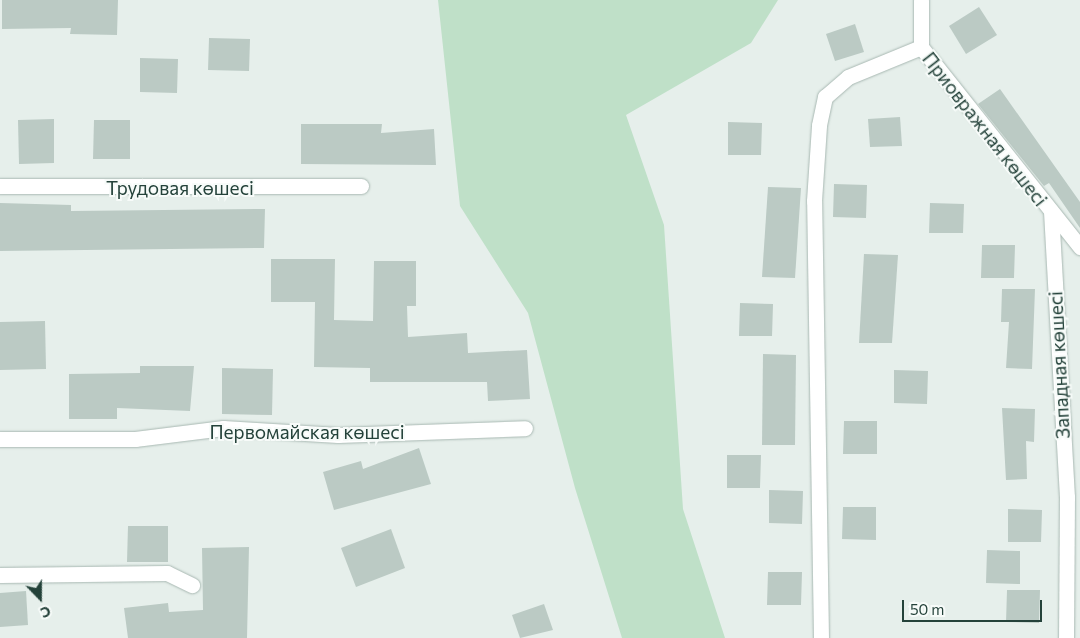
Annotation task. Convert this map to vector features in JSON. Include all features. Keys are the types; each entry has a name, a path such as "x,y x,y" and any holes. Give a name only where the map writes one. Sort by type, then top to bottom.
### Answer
{"street":[{"name":"Приовражная көшесі","path":"921,0 921,47 1080,247"},
{"path":"821,638 814,201 819,125 825,97 848,77 921,47"},
{"name":"Трудовая көшесі","path":"0,186 361,186"},
{"name":"Западная көшесі","path":"1050,211 1067,497 1066,638"},
{"name":"Первомайская көшесі","path":"0,439 144,439 223,428 338,435 526,428"},
{"path":"0,575 167,573 192,585"}],"green space":[{"path":"438,0 778,0 751,43 626,115 664,225 683,509 725,638 622,638 575,488 528,313 460,206"}],"building":[{"path":"2,0 118,0 117,35 70,34 71,28 2,29"},
{"path":"979,7 997,35 966,54 949,26"},
{"path":"855,24 864,52 835,61 826,34"},
{"path":"209,38 250,39 249,71 208,70"},
{"path":"140,58 178,59 177,93 140,92"},
{"path":"1000,89 1080,202 1080,228 1049,183 1044,186 978,104"},
{"path":"900,117 902,146 870,147 868,119"},
{"path":"54,119 54,163 19,164 18,120"},
{"path":"94,120 130,120 130,159 93,159"},
{"path":"728,122 762,123 761,155 728,155"},
{"path":"301,124 382,124 381,133 434,129 436,165 301,164"},
{"path":"834,184 867,185 866,218 833,217"},
{"path":"768,187 801,188 795,278 762,277"},
{"path":"0,203 71,205 71,211 265,209 264,248 0,251"},
{"path":"930,203 964,204 963,233 929,233"},
{"path":"982,245 1015,245 1014,278 981,278"},
{"path":"864,254 898,255 892,343 859,343"},
{"path":"271,259 335,259 334,320 373,321 374,261 416,261 416,306 407,306 408,337 467,333 468,353 527,350 530,399 488,401 487,382 370,382 370,368 314,367 315,302 271,302"},
{"path":"1002,289 1035,289 1032,369 1006,368 1009,322 1001,322"},
{"path":"740,303 773,304 772,336 739,336"},
{"path":"45,321 46,369 0,370 0,322"},
{"path":"763,354 796,355 795,445 762,445"},
{"path":"140,366 194,366 190,411 117,408 117,419 69,419 69,374 140,373"},
{"path":"222,368 273,369 272,415 222,414"},
{"path":"894,370 928,371 927,404 894,403"},
{"path":"1002,408 1035,409 1034,442 1026,441 1027,479 1006,480"},
{"path":"844,421 877,421 877,454 843,454"},
{"path":"419,448 431,484 334,510 323,472 361,461 363,469"},
{"path":"727,455 761,455 760,488 727,488"},
{"path":"769,490 803,491 802,524 769,523"},
{"path":"843,507 876,507 876,540 842,539"},
{"path":"1008,509 1042,510 1041,542 1008,542"},
{"path":"128,526 168,526 168,562 127,562"},
{"path":"391,529 405,568 356,587 341,548"},
{"path":"249,547 247,638 128,638 124,608 168,603 169,612 203,610 202,548"},
{"path":"987,550 1020,551 1020,584 986,583"},
{"path":"768,572 802,572 801,605 767,605"},
{"path":"1007,590 1040,590 1039,623 1006,622"},
{"path":"26,591 28,625 0,627 0,593"},
{"path":"544,604 553,630 520,638 512,615"}]}
